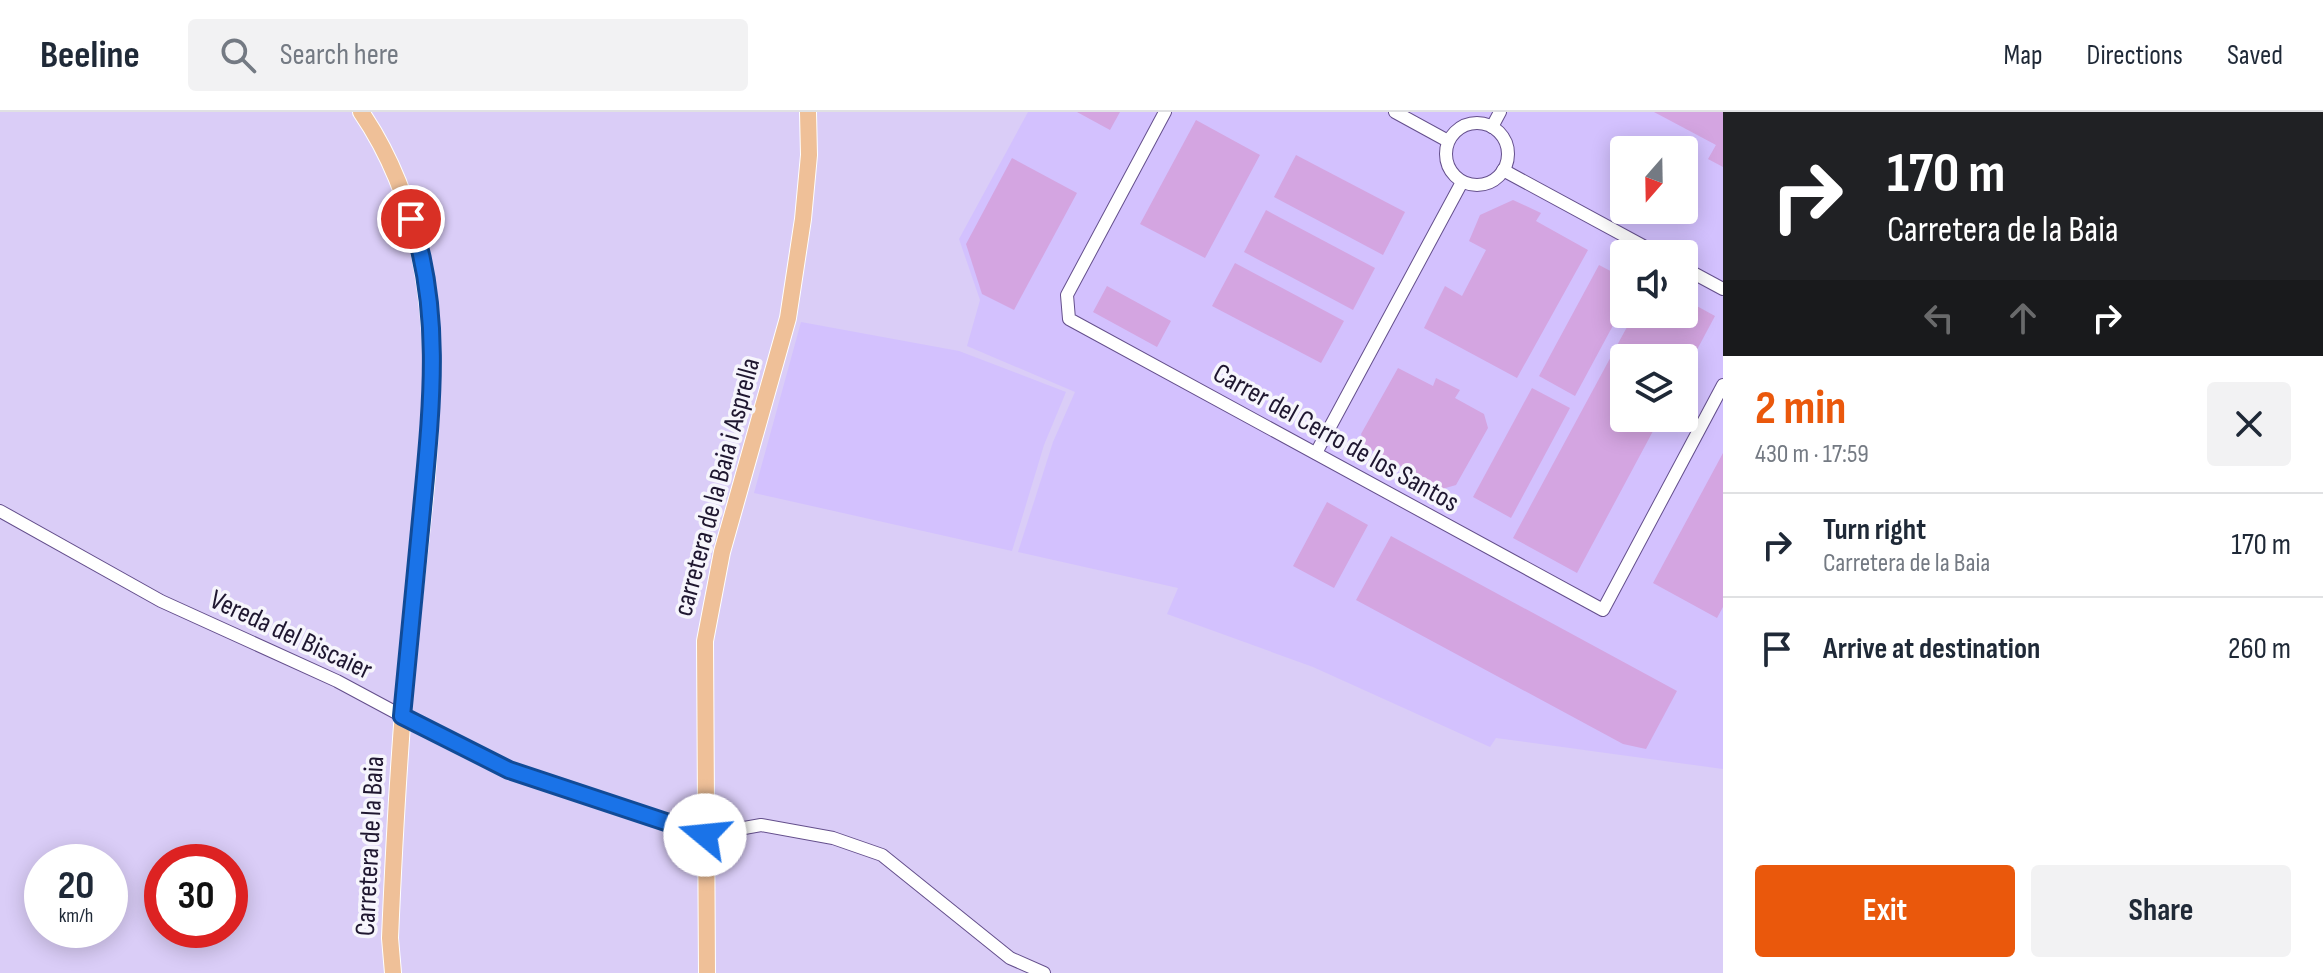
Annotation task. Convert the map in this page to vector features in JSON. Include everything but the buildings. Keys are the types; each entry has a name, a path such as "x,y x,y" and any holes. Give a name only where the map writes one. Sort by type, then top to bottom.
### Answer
{"main road":[{"name":"Carretera de la Baia","path":"361,112 394,169 419,244 429,307 432,404 402,716 390,938 393,973"},
{"name":"carretera de la Baia i Asprella","path":"707,973 705,641 722,552 788,318 798,264 807,180 808,112"}],"street":[{"name":"Carrer del Cerro de los Santos","path":"1165,112 1067,295 1069,319 1603,610 1723,385"},
{"path":"1395,112 1448,141"},
{"path":"1492,127 1500,112"},
{"path":"1479,123 1492,127 1506,143 1508,156 1503,170 1491,182 1476,185 1462,182 1453,175 1448,165 1445,152 1448,141 1456,131 1467,125 1479,123"},
{"path":"1503,170 1632,240"},
{"path":"1316,453 1462,182"},
{"path":"1698,276 1723,289"},
{"name":"Vereda del Biscaier","path":"0,511 161,601 337,681 509,770 705,835"},
{"path":"705,835 761,825 833,838 882,855 1010,958 1044,973"}],"shaded area":[{"path":"1028,112 1723,112 1723,769 1496,738 1490,747 1313,667 1167,614 1178,588 1018,552 1053,442 1075,392 967,346 980,300 959,239"},
{"path":"801,322 959,351 1066,392 1044,445 1012,551 754,493"}],"route":[{"path":"411,219 419,244 429,307 432,404 402,716 509,770 705,835"}]}
